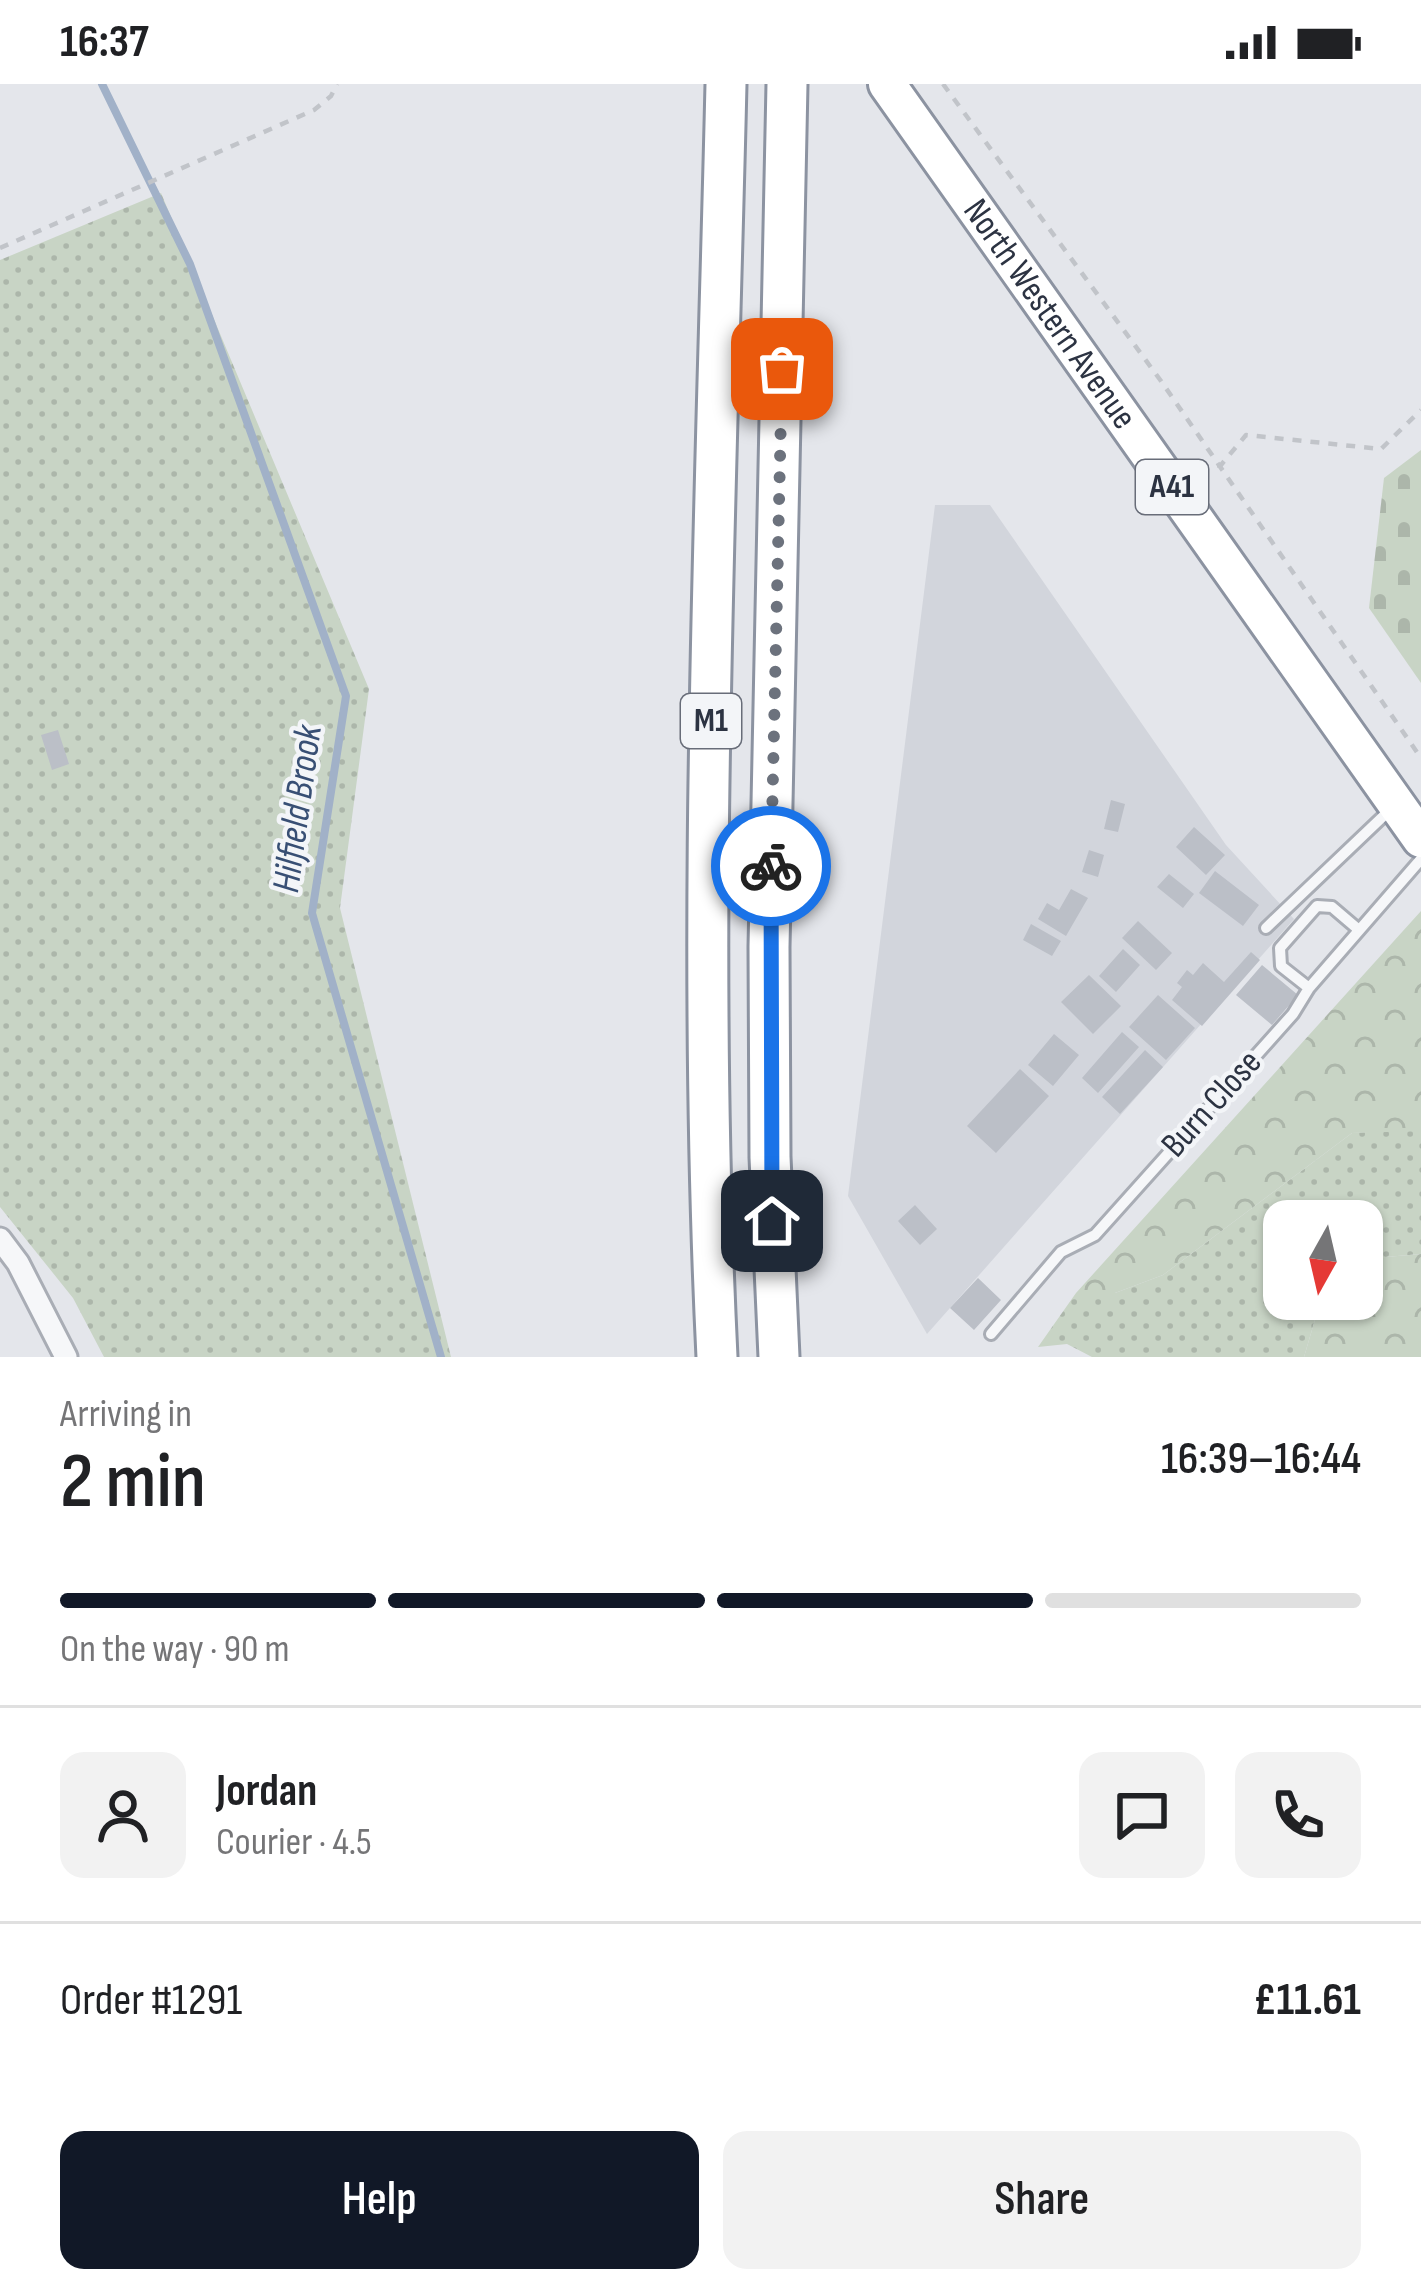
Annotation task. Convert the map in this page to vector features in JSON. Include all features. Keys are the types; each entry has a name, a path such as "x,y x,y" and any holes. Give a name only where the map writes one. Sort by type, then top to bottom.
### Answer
{"highway":[{"name":"M1","path":"717,1357 708,1160 707,942 726,84"},
{"name":"M1","path":"778,1357 769,947 788,84"},
{"name":"North Western Avenue","path":"886,84 1421,839"}],"street":[{"path":"0,1239 18,1263 66,1357"}],"lane":[{"path":"1266,928 1396,804"},
{"name":"Burn Close","path":"991,1334 1061,1252 1095,1235 1293,1014 1309,988 1421,859"},
{"path":"1309,988 1281,966 1280,948 1317,906 1332,907 1359,930"}],"path":[{"path":"0,248 314,110 337,84"},
{"path":"943,84 1221,465 1421,758"},
{"path":"1221,465 1246,435 1381,449 1421,410"}],"shaded area":[{"path":"935,505 990,505 1226,845 1294,919 927,1334 848,1196"}],"green space":[{"path":"161,193 369,689 340,908 451,1357 104,1357 73,1298 0,1207 0,260"},
{"path":"1421,450 1421,683 1369,608 1384,478"},
{"path":"1421,911 1421,1131 1352,1133 1163,1275 1115,1293 1076,1293"},
{"path":"1421,1131 1421,1254 1383,1257 1383,1200 1263,1200 1263,1320 1315,1320 1304,1357 1092,1357 1067,1344 1038,1347 1076,1293 1115,1293 1163,1275 1352,1133"},
{"path":"1421,1254 1421,1357 1304,1357 1315,1320 1383,1320 1383,1257"}],"building":[{"path":"58,730 69,764 52,770 41,735"},
{"path":"1111,800 1125,804 1118,832 1104,829"},
{"path":"1194,827 1225,855 1206,875 1176,847"},
{"path":"1089,850 1104,855 1098,877 1082,872"},
{"path":"1215,871 1259,905 1243,926 1199,893"},
{"path":"1169,874 1194,894 1183,908 1157,887"},
{"path":"1071,889 1088,898 1066,936 1038,919 1047,903 1059,910"},
{"path":"1138,921 1172,953 1156,970 1122,938"},
{"path":"1031,924 1061,941 1052,956 1023,940"},
{"path":"1123,949 1140,965 1116,992 1099,976"},
{"path":"1251,952 1260,960 1202,1026 1172,1000 1187,970 1193,975 1203,963 1224,982"},
{"path":"1262,965 1298,995 1272,1025 1236,995"},
{"path":"1089,975 1121,1006 1093,1034 1061,1002"},
{"path":"1158,995 1195,1028 1166,1060 1129,1027"},
{"path":"1122,1032 1139,1047 1098,1093 1082,1078"},
{"path":"1054,1034 1079,1055 1053,1086 1028,1065"},
{"path":"1145,1050 1163,1067 1120,1114 1102,1097"},
{"path":"1020,1069 1049,1096 996,1153 967,1126"},
{"path":"915,1205 937,1229 920,1245 898,1221"},
{"path":"978,1278 1001,1300 974,1330 950,1308"}],"waterway":[{"name":"Hilfield Brook","path":"102,84 190,264 346,696 312,913 441,1357"}],"way so far":[{"path":"771,866 782,369"}],"route":[{"path":"771,866 772,1221"}]}
